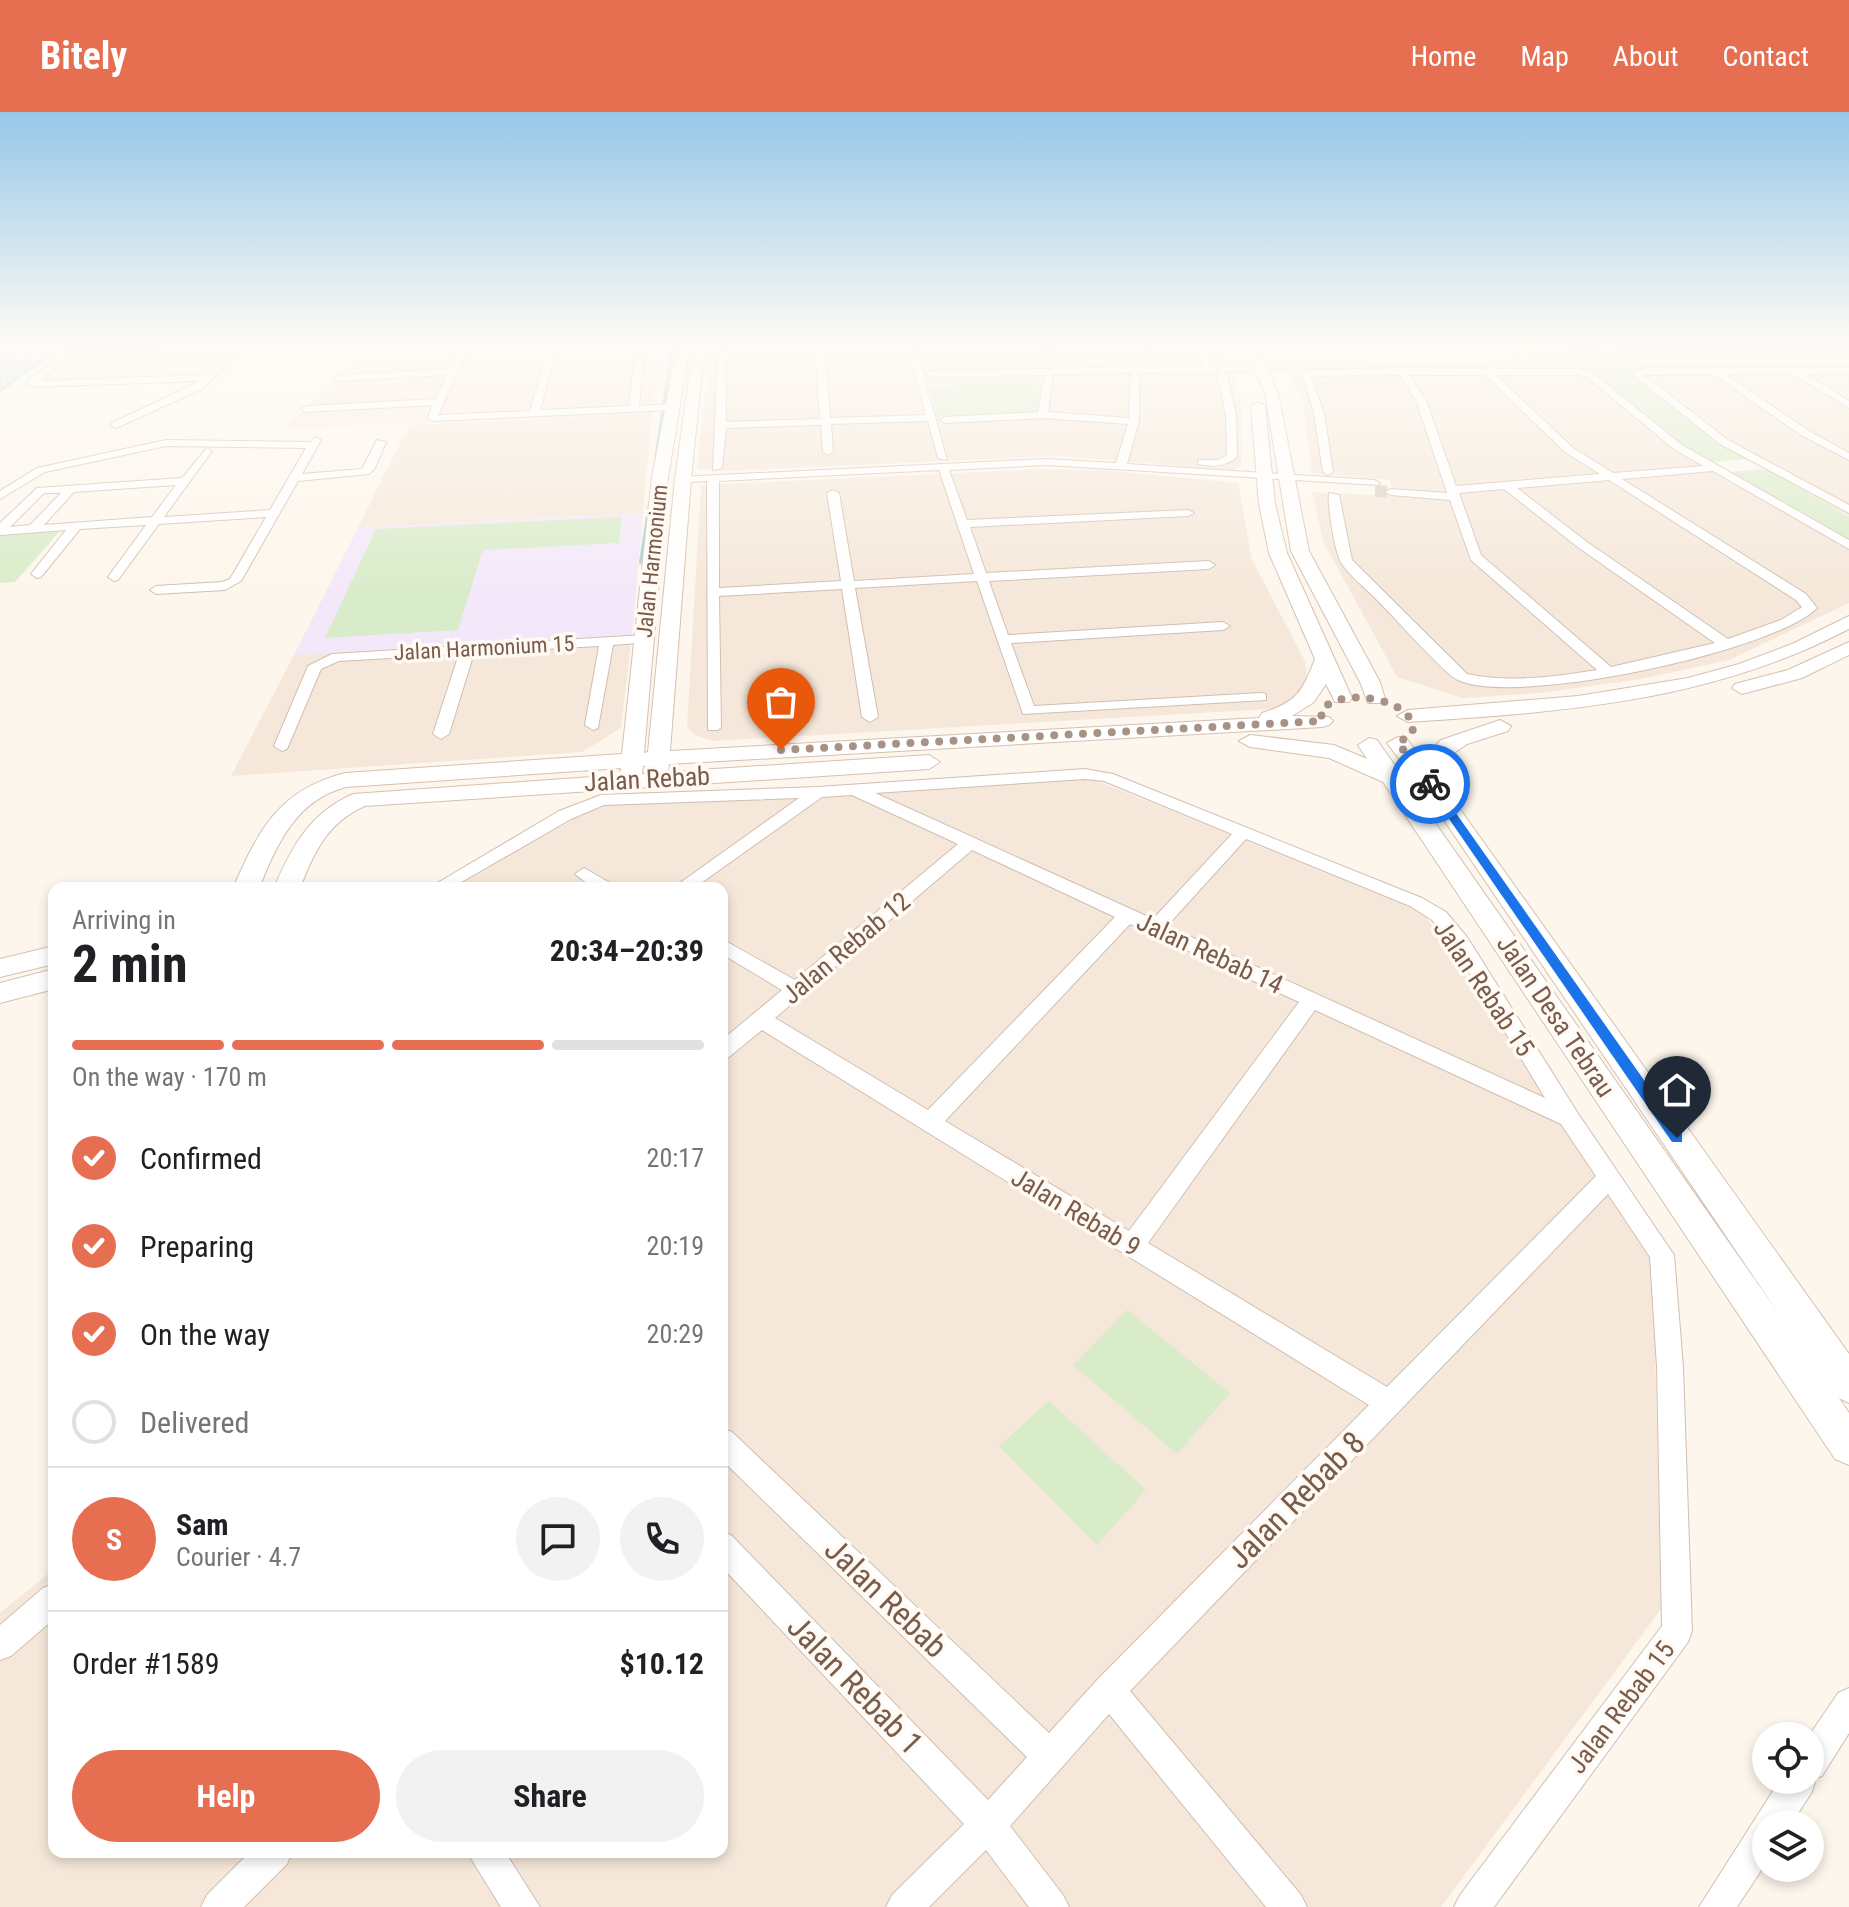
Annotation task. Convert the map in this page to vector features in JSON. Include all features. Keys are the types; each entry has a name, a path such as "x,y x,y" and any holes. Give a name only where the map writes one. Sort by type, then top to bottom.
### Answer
{"main road":[{"name":"Jalan Harmonium","path":"631,769 660,477 668,428"},
{"name":"Jalan Harmonium","path":"657,768 688,428"},
{"path":"1261,428 1270,525 1278,553 1342,698"},
{"path":"1280,428 1293,527 1300,551 1372,690 1394,706 1385,735"},
{"path":"660,730 697,751 720,754 1247,733 1322,721 1385,735 1499,718 1741,671 1785,656 1849,622"},
{"path":"1322,721 1324,707 1342,698 1372,690 1419,706 1499,718 1570,719 1711,696 1795,674 1849,648"},
{"path":"1247,733 1302,703 1315,689 1324,660"},
{"path":"1436,791 1429,770 1434,756 1499,718"},
{"path":"578,763 616,750 635,733"},
{"path":"1247,733 1334,752 1393,779"},
{"name":"Jalan Rebab","path":"294,880 310,836 323,820 345,805 361,799 631,769 1247,733 1385,735"},
{"name":"Jalan Desa Tebrau","path":"1385,735 1393,779 1849,1446"},
{"name":"Jalan Desa Tebrau","path":"1385,735 1436,791 1849,1385"},
{"path":"657,768 720,754"},
{"name":"Jalan Rebab","path":"249,882 288,810 307,793 333,781 578,763 631,769"},
{"path":"234,882 259,858"},
{"path":"0,968 48,956"},
{"path":"0,993 48,981"}],"street":[{"path":"713,727 715,473 721,428"},
{"path":"826,428 828,452"},
{"path":"934,428 944,467 1028,711 1261,697"},
{"path":"1123,460 1132,428"},
{"path":"683,479 715,473 1046,462 1225,462 1232,457 1233,428"},
{"path":"1321,428 1328,472"},
{"path":"1431,428 1480,564 1608,672"},
{"path":"1333,495 1346,561 1462,677 1473,683 1530,682 1608,672 1685,657 1771,628 1810,608 1801,597 1569,450 1546,428"},
{"path":"1654,428 1678,447 1849,545"},
{"path":"1706,428 1724,442 1849,510"},
{"path":"1797,428 1849,457"},
{"path":"0,496 41,470 166,443 315,442 232,583 156,590"},
{"path":"293,478 365,472 370,468 381,442"},
{"path":"114,577 207,451"},
{"path":"967,455 1055,451 1228,475 1345,481 1374,487 1356,489 1286,480"},
{"path":"944,467 1074,473"},
{"path":"1390,488 1453,492 1715,468"},
{"path":"0,530 41,490 185,481"},
{"path":"1345,481 1356,489"},
{"path":"1506,485 1583,545 1727,645"},
{"path":"33,529 71,489"},
{"path":"833,493 870,717"},
{"path":"0,530 273,513"},
{"path":"963,524 1188,513"},
{"path":"37,574 76,526"},
{"path":"713,592 1209,565"},
{"path":"1003,639 1223,626"},
{"name":"Jalan Harmonium 15","path":"282,746 315,666 337,657 644,639"},
{"path":"593,725 607,641"},
{"path":"441,734 468,649"},
{"name":"Jalan Rebab 15","path":"448,882 565,815 601,800 818,792 1085,774 1107,777 1416,902 1439,916 1494,994 1608,1179 1662,1255 1670,1367 1677,1631 1472,1907"},
{"name":"Jalan Rebab 14","path":"851,788 1569,1118"},
{"path":"690,882 818,792"},
{"path":"1155,928 1243,832"},
{"name":"Jalan Rebab 12","path":"728,1047 970,843"},
{"path":"584,874 597,882"},
{"path":"930,1122 1127,915"},
{"path":"728,949 797,990"},
{"path":"1132,1246 1312,1000"},
{"name":"Jalan Rebab 9","path":"762,1020 1391,1404"},
{"name":"Jalan Rebab 8","path":"904,1907 988,1825 1109,1690 1608,1179"},
{"name":"Jalan Rebab","path":"728,1447 1049,1756"},
{"name":"Jalan Rebab 1","path":"728,1552 988,1825 1051,1907"},
{"path":"0,1645 48,1604"},
{"path":"1109,1690 1289,1907"},
{"path":"1824,1742 1849,1704"},
{"path":"1717,1907 1752,1853"},
{"path":"219,1907 269,1858"},
{"path":"488,1858 522,1907"}],"shaded area":[{"path":"408,428 651,428 643,513 358,528"},
{"path":"702,428 1241,428 1241,467 1233,470 1057,456 727,471 697,469"},
{"path":"1306,428 1660,428 1684,447 1849,538 1849,603 1729,660 1641,679 1540,693 1462,698 1397,677 1323,541 1312,492 1393,496 1390,480 1312,473"},
{"path":"1699,428 1849,428 1849,517 1716,441"},
{"path":"1047,469 1100,470 1238,483 1252,560 1305,661 1307,683 1298,696 1271,709 713,741 694,735 687,727 701,485"},
{"path":"643,513 632,635 294,655 358,528"},
{"path":"632,635 621,728 582,752 231,776 294,655"},
{"path":"1090,778 1424,913 1653,1257 1661,1609 1441,1907 0,1907 0,1613 48,1574 48,1858 728,1858 728,882 462,882 600,804"}],"green space":[{"path":"1660,428 1699,428 1748,459 1712,462 1684,447"},
{"path":"1765,469 1849,517 1849,538 1731,472"},
{"path":"622,517 619,543 483,550 458,630 325,638 376,529"},
{"path":"61,530 15,582 0,583 0,534"},
{"path":"1127,1310 1230,1393 1177,1454 1073,1365"},
{"path":"1049,1401 1146,1490 1097,1545 999,1446"}],"waterway":[{"path":"656,456 660,428"},
{"path":"641,562 650,503"}],"tunnel":[{"path":"1375,491 1391,492"}],"way so far":[{"path":"781,750 1322,721 1321,711 1328,703 1342,698 1363,697 1384,702 1408,716 1412,722 1412,734 1398,743 1430,784"}],"route":[{"path":"1430,784 1677,1138"}]}
